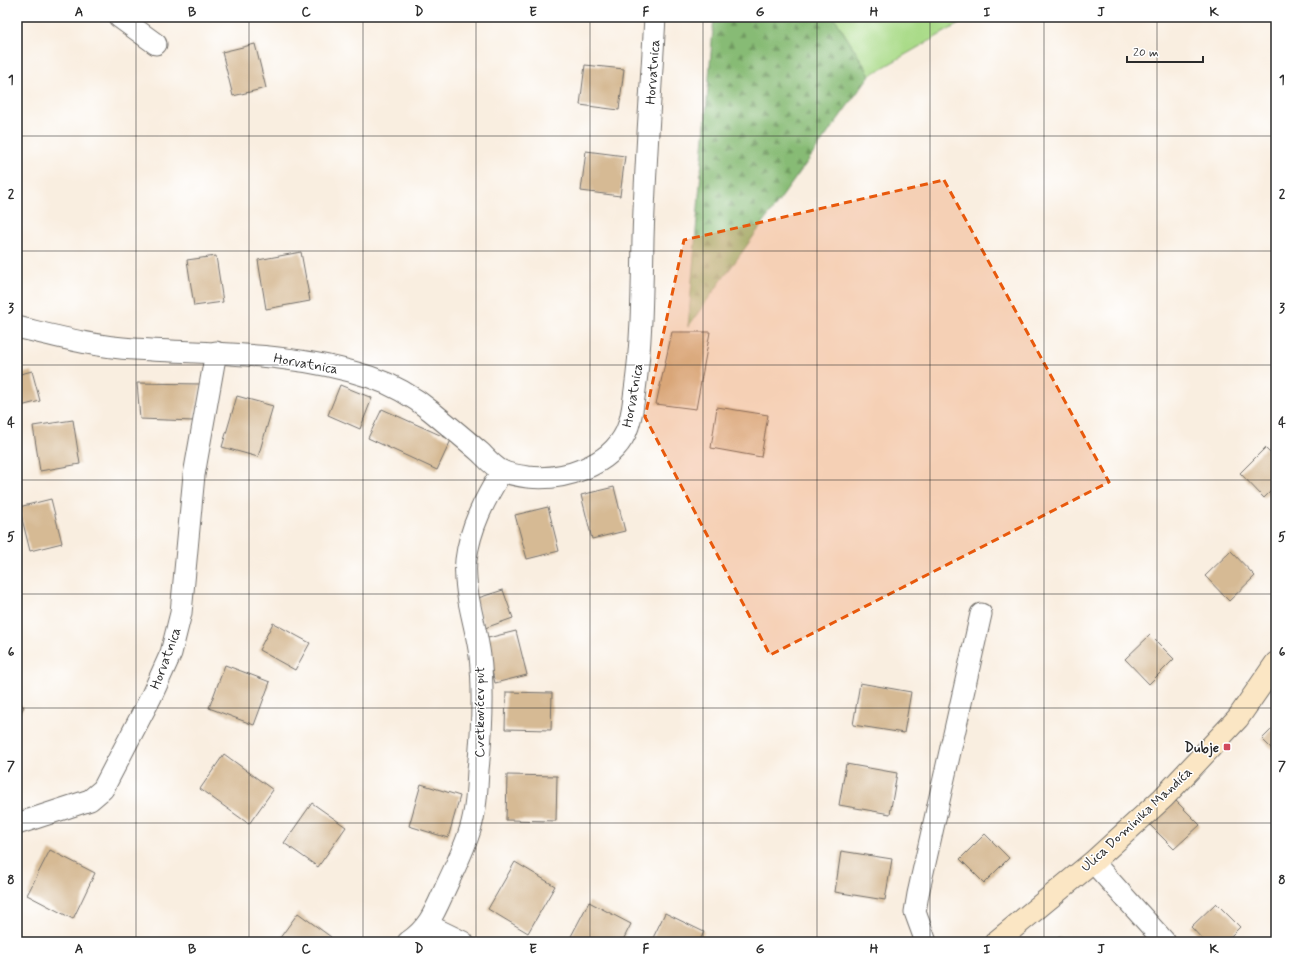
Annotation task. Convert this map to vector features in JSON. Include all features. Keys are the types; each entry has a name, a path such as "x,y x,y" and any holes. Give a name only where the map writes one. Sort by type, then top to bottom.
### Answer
{"street":[{"path":"119,17 156,44"},
{"name":"Horvatnica","path":"17,327 70,340 131,349 216,352 275,358 335,367 372,378 402,392 429,409 502,471 528,477 569,474 590,466 605,457 617,446 626,432 632,413 640,359 644,195 656,17"},
{"name":"Horvatnica","path":"17,824 90,800 103,789 151,698 171,653 181,613 194,475 216,352"},
{"name":"Cvetkovićev put","path":"408,942 428,924 461,854 470,830 476,802 482,727 482,683 480,654 467,593 466,562 470,538 483,504 502,471"},
{"path":"926,942 915,912 918,894 981,614"},
{"name":"Ulica Dominika Mandića","path":"996,942 1093,862 1163,798 1238,718 1276,663"},
{"path":"1093,862 1165,942"},
{"path":"428,924 463,942"}],"highlighted area":[{"path":"944,180 1109,482 770,655 645,417 684,240"}],"green space":[{"path":"714,17 834,17 870,75 688,327"},
{"path":"834,17 971,17 870,75"}],"building":[{"path":"255,44 266,88 233,96 222,52"},
{"path":"585,65 624,69 619,110 580,105"},
{"path":"586,151 625,156 620,196 581,191"},
{"path":"301,252 310,301 266,309 258,260"},
{"path":"216,256 223,302 194,306 187,260"},
{"path":"672,332 710,332 696,409 656,404"},
{"path":"32,371 40,401 17,407 17,375"},
{"path":"137,383 201,384 193,421 140,419"},
{"path":"340,385 372,398 360,429 328,415"},
{"path":"237,396 273,406 258,457 222,447"},
{"path":"717,407 768,415 761,457 711,448"},
{"path":"382,409 451,440 437,470 368,438"},
{"path":"73,420 80,464 40,471 33,426"},
{"path":"1265,448 1276,459 1276,486 1264,498 1240,473"},
{"path":"614,487 625,531 592,539 581,495"},
{"path":"51,499 62,543 30,551 19,507"},
{"path":"548,507 559,551 527,559 515,515"},
{"path":"1231,551 1255,576 1229,601 1205,576"},
{"path":"503,590 513,618 485,628 475,599"},
{"path":"273,623 310,643 295,670 259,650"},
{"path":"516,631 527,675 495,683 484,639"},
{"path":"1150,635 1174,659 1149,684 1125,659"},
{"path":"225,665 270,682 254,725 209,708"},
{"path":"860,683 911,692 904,733 853,725"},
{"path":"506,692 552,693 551,730 505,729"},
{"path":"17,702 24,707 17,718"},
{"path":"1276,725 1276,753 1262,739"},
{"path":"224,754 273,790 249,824 200,789"},
{"path":"846,764 897,773 890,814 839,805"},
{"path":"507,775 557,776 556,821 506,820"},
{"path":"421,784 460,796 448,838 409,826"},
{"path":"1175,800 1200,825 1174,849 1150,825"},
{"path":"312,803 346,827 318,867 284,843"},
{"path":"985,834 1009,858 984,883 960,859"},
{"path":"50,850 95,873 73,919 27,895"},
{"path":"841,851 892,859 885,900 835,892"},
{"path":"515,862 555,886 528,933 488,909"},
{"path":"589,902 631,924 622,942 568,942"},
{"path":"1216,903 1240,927 1225,942 1205,942 1191,927"},
{"path":"298,913 331,937 327,942 277,942"},
{"path":"665,913 704,932 699,942 651,942"},
{"path":"1059,936 1065,942 1053,942"}],"place":[{"name":"Dubje","path":"1227,747"}]}
